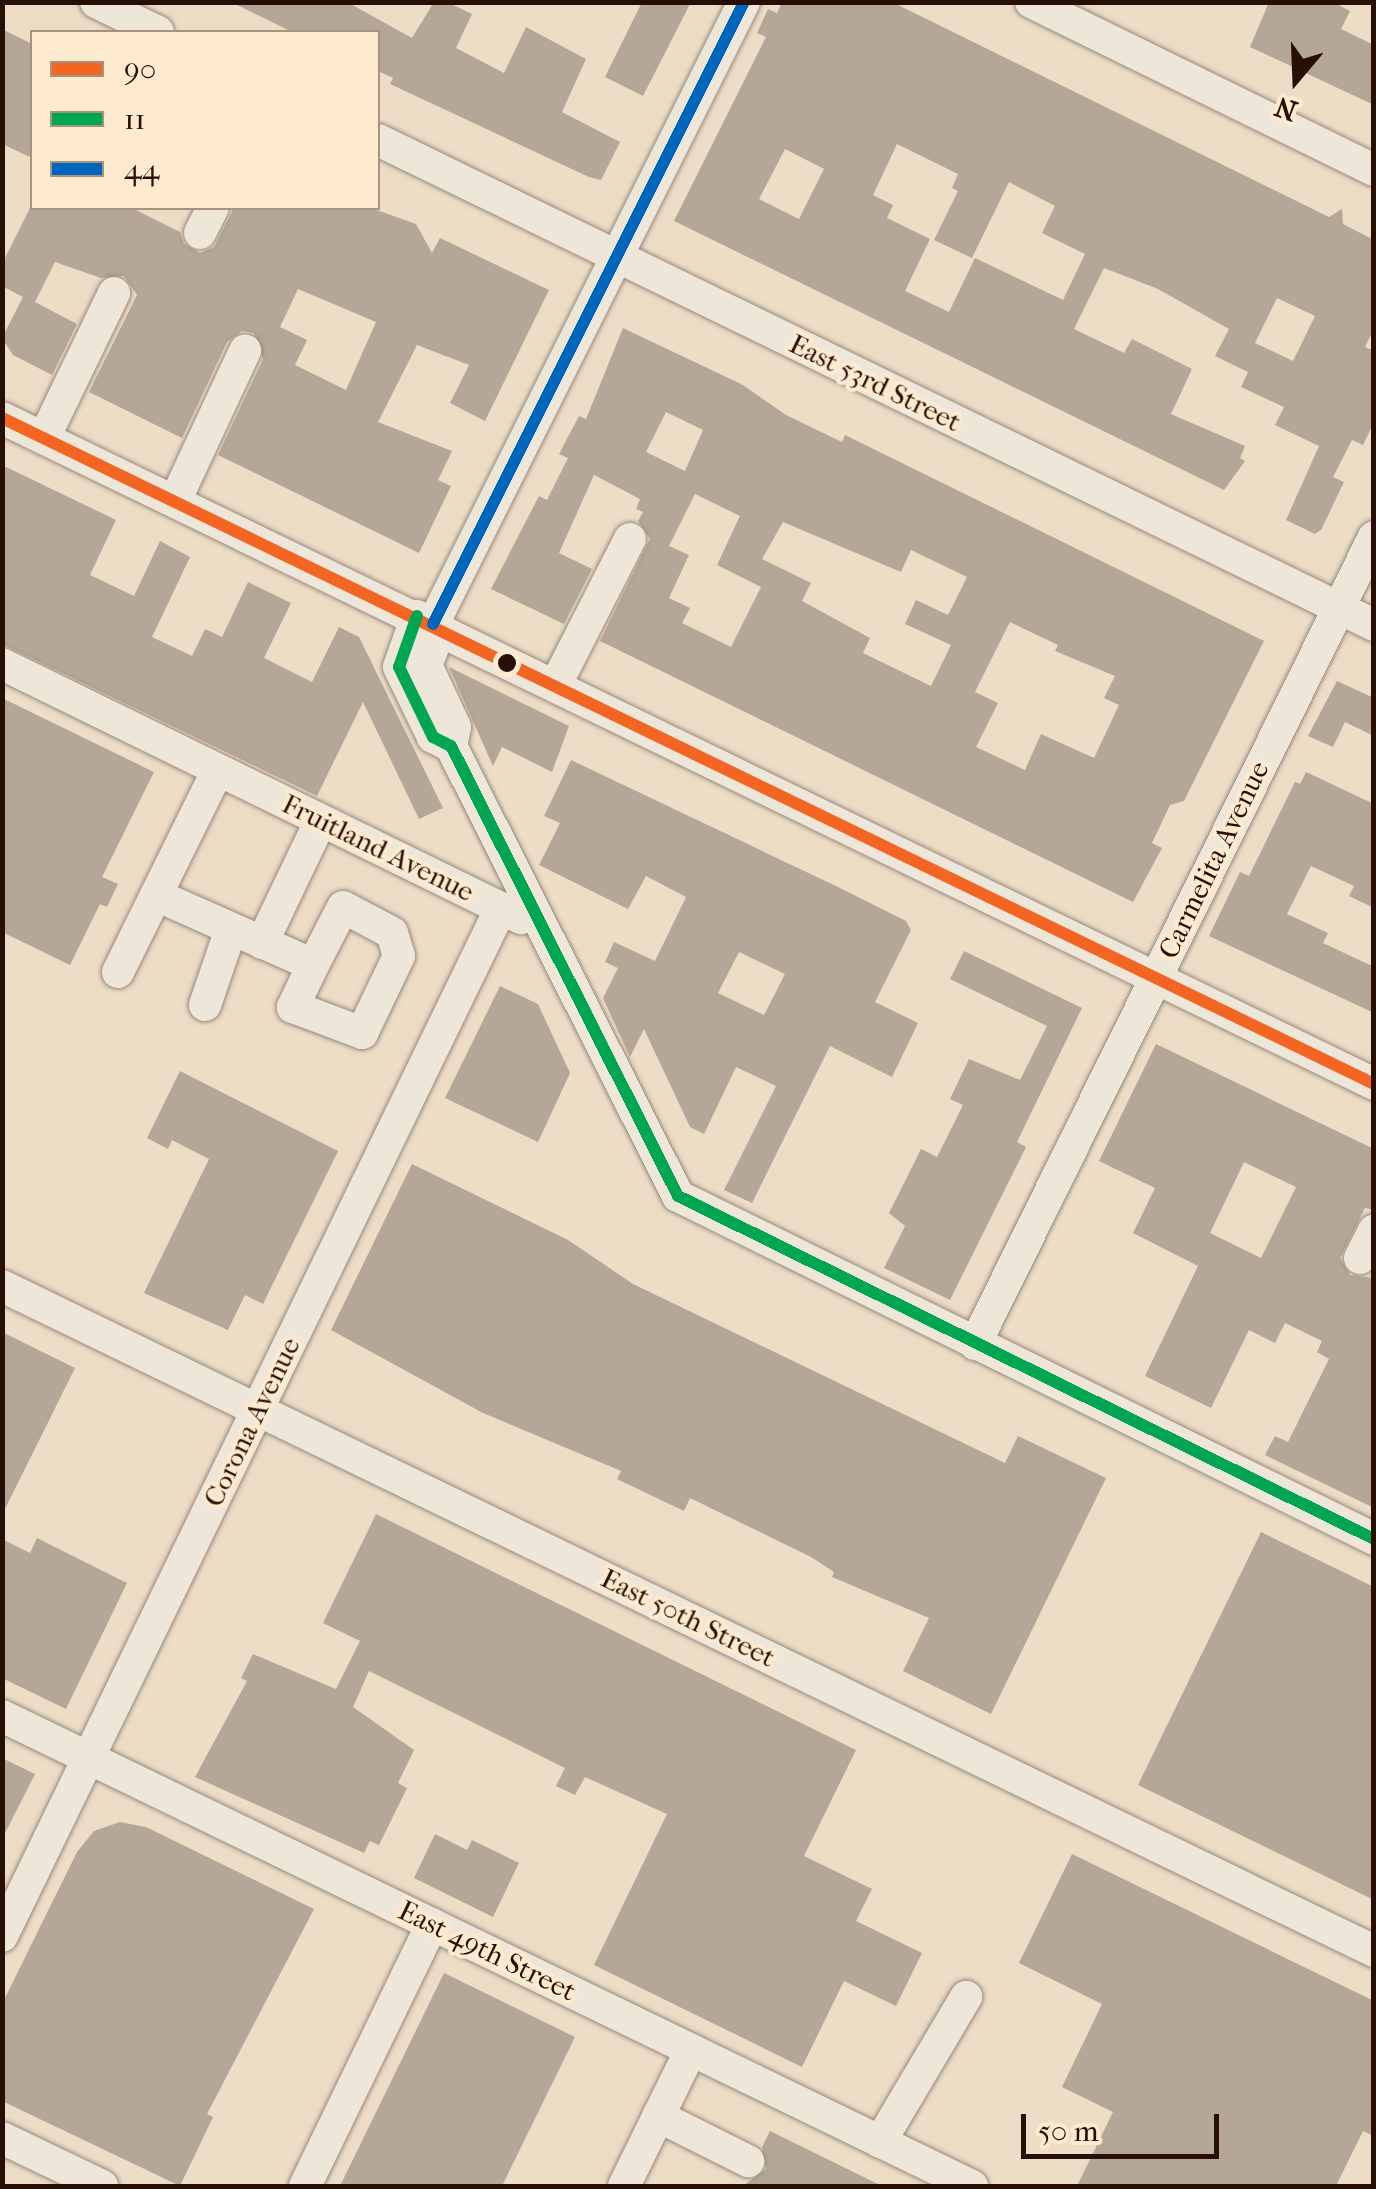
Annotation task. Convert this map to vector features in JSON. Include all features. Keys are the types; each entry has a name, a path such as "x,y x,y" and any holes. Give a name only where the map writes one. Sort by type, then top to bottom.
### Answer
{"street":[{"path":"96,2 154,21"},
{"path":"744,2 618,258 430,623 399,667 433,737 451,746 678,1196 1374,1539"},
{"path":"1030,2 1374,170"},
{"name":"East 53rd Street","path":"380,141 1374,625"},
{"path":"44,438 114,293"},
{"path":"175,502 245,351"},
{"path":"2,418 1374,1084"},
{"name":"Carmelita Avenue","path":"975,1344 1374,537"},
{"path":"554,686 630,539"},
{"name":"Fruitland Avenue","path":"2,664 539,926"},
{"path":"118,972 218,770"},
{"path":"262,943 321,820"},
{"path":"156,895 313,965"},
{"name":"Corona Avenue","path":"2,1936 502,908"},
{"path":"205,1005 232,929"},
{"name":"East 50th Street","path":"2,1286 1374,1951"},
{"name":"East 49th Street","path":"2,1716 972,2186"},
{"path":"305,2186 432,1924"},
{"path":"880,2142 966,1997"},
{"path":"624,2186 691,2050"},
{"path":"658,2116 748,2161"},
{"path":"2,2138 102,2186"}],"building":[{"path":"231,2 347,2 412,38 434,2 447,2 472,14 456,48 504,73 526,27 586,59 562,112 620,142 601,180 589,177 390,84 393,78 380,72 380,30 288,30"},
{"path":"642,2 691,2 643,96 605,77"},
{"path":"782,2 892,2 1329,217 1342,209 1343,224 1374,240 1374,329 1365,347 1374,351 1374,422 1363,445 1352,440 1333,477 1344,482 1321,530 1315,534 1286,520 1319,446 1275,425 1284,407 1241,387 1248,372 1215,356 1229,329 1158,289 1104,268 1074,329 1124,353 1132,339 1192,369 1171,414 1245,446 1240,458 1245,461 1224,490 674,221 766,37 757,33 768,9 777,13","holes":["897,144 958,174 952,188 958,191 934,240 972,258 1009,182 1055,206 1042,233 1085,254 1063,300 975,258 949,312 905,291 930,239 887,218 893,205 873,195","785,149 824,169 799,219 759,199","1277,298 1315,316 1293,361 1255,343"]},
{"path":"1269,2 1333,2 1350,11 1341,29 1374,45 1374,105 1250,47"},
{"path":"2,29 30,43 30,157 2,144"},
{"path":"30,208 136,210 180,232 184,244 200,253 214,247 233,210 377,210 416,224 432,253 440,238 549,290 485,421 450,403 469,365 417,345 378,422 452,451 438,480 451,486 419,553 218,455 263,359 254,333 242,331 227,342 182,438 89,392 137,295 124,276 101,278 55,262 35,302 77,324 52,375 13,355 2,338 23,297 2,286 2,264","holes":["298,289 376,322 346,390 295,365 307,340 280,327"]},
{"path":"623,328 743,385 786,415 842,442 845,435 1264,641 1184,801 1170,805 1152,843 1162,848 1133,902 600,641 650,539 638,521 643,512 636,509 640,499 594,475 559,553 592,569 564,624 491,589 539,496 547,500 568,458 559,454 579,416 586,419","holes":["666,412 703,430 685,471 646,452","695,494 740,516 717,565 761,587 731,647 682,623 690,608 669,598 689,555 669,546","783,522 901,572 911,550 967,577 948,615 916,600 905,624 951,645 931,686 863,653 870,638 802,601 811,583 762,559","1010,622 1058,645 1055,651 1115,676 1104,698 1119,705 1094,758 1041,734 1025,770 976,747 998,703 975,692"]},
{"path":"2,465 116,520 90,575 134,596 160,541 190,557 152,637 192,656 205,629 222,637 248,582 291,603 264,658 312,682 339,627 359,637 443,808 419,819 363,702 317,796 2,644"},
{"path":"449,667 569,726 552,772 502,747 493,766"},
{"path":"1337,681 1374,698 1374,736 1345,722 1333,747 1308,736"},
{"path":"2,698 154,772 102,877 118,884 107,907 100,904 70,965 2,932"},
{"path":"571,760 906,921 911,930 875,1002 918,1023 892,1077 830,1046 752,1203 724,1190 776,1086 736,1067 704,1134 690,1127 644,1029 630,1057 603,998 618,968 605,962 614,942 655,961 686,897 646,876 628,909 539,865 560,823 544,816","holes":["739,952 785,974 764,1015 718,993"]},
{"path":"1306,772 1374,804 1374,908 1349,896 1354,886 1311,866 1287,914 1328,933 1323,943 1374,967 1374,1013 1209,936 1240,872 1249,876 1295,782 1300,784"},
{"path":"964,951 1082,1008 1017,1142 1026,1147 950,1300 884,1268 905,1226 889,1213 921,1149 937,1157 963,1105 950,1099 969,1059 1020,1080 1047,1026 950,979"},
{"path":"500,986 538,1004 570,1073 538,1142 445,1098"},
{"path":"1156,1044 1374,1149 1374,1210 1365,1208 1340,1258 1350,1275 1374,1278 1374,1508 1265,1455 1275,1436 1288,1442 1329,1359 1317,1352 1322,1341 1285,1323 1275,1343 1249,1330 1211,1408 1145,1376 1198,1266 1133,1233 1155,1188 1099,1161","holes":["1244,1162 1296,1187 1261,1258 1210,1233"]},
{"path":"180,1071 338,1151 263,1304 245,1295 228,1330 144,1293 209,1159 172,1140 168,1149 147,1138"},
{"path":"412,1164 568,1240 633,1284 1005,1463 1018,1436 1106,1478 991,1714 903,1671 929,1618 832,1577 834,1572 811,1557 690,1498 684,1511 617,1479 621,1471 483,1413 331,1330"},
{"path":"2,1332 75,1368 2,1515"},
{"path":"376,1514 856,1750 804,1856 872,1889 856,1921 922,1953 896,2006 844,1981 802,2067 594,1965 667,1814 585,1777 575,1795 556,1786 565,1768 369,1671 353,1707 414,1750 398,1783 407,1788 379,1845 370,1841 364,1853 195,1777 247,1681 241,1678 253,1654 336,1689 360,1641 323,1623"},
{"path":"1261,1532 1374,1587 1374,1900 1138,1785"},
{"path":"37,1538 127,1583 66,1709 2,1678 2,1539 30,1553"},
{"path":"2,1758 35,1774 2,1839"},
{"path":"120,1822 146,1827 314,1909 207,2114 213,2117 180,2186 2,2101 2,2004 77,1852 94,1831"},
{"path":"435,1834 467,1850 472,1840 519,1863 493,1917 414,1878"},
{"path":"1072,1854 1374,2001 1374,2136 1363,2131 1336,2186 1077,2186 1113,2112 1062,2087 1102,2004 1019,1963"},
{"path":"444,1973 575,2037 502,2186 340,2186"},
{"path":"770,2131 882,2186 743,2186 766,2169 762,2147"}],"transit line":[{"name":"44","path":"433,624 744,2"},
{"name":"90","path":"2,418 1374,1084"},
{"name":"11","path":"417,616 399,667 433,737 451,746 678,1196 1374,1539"}]}
